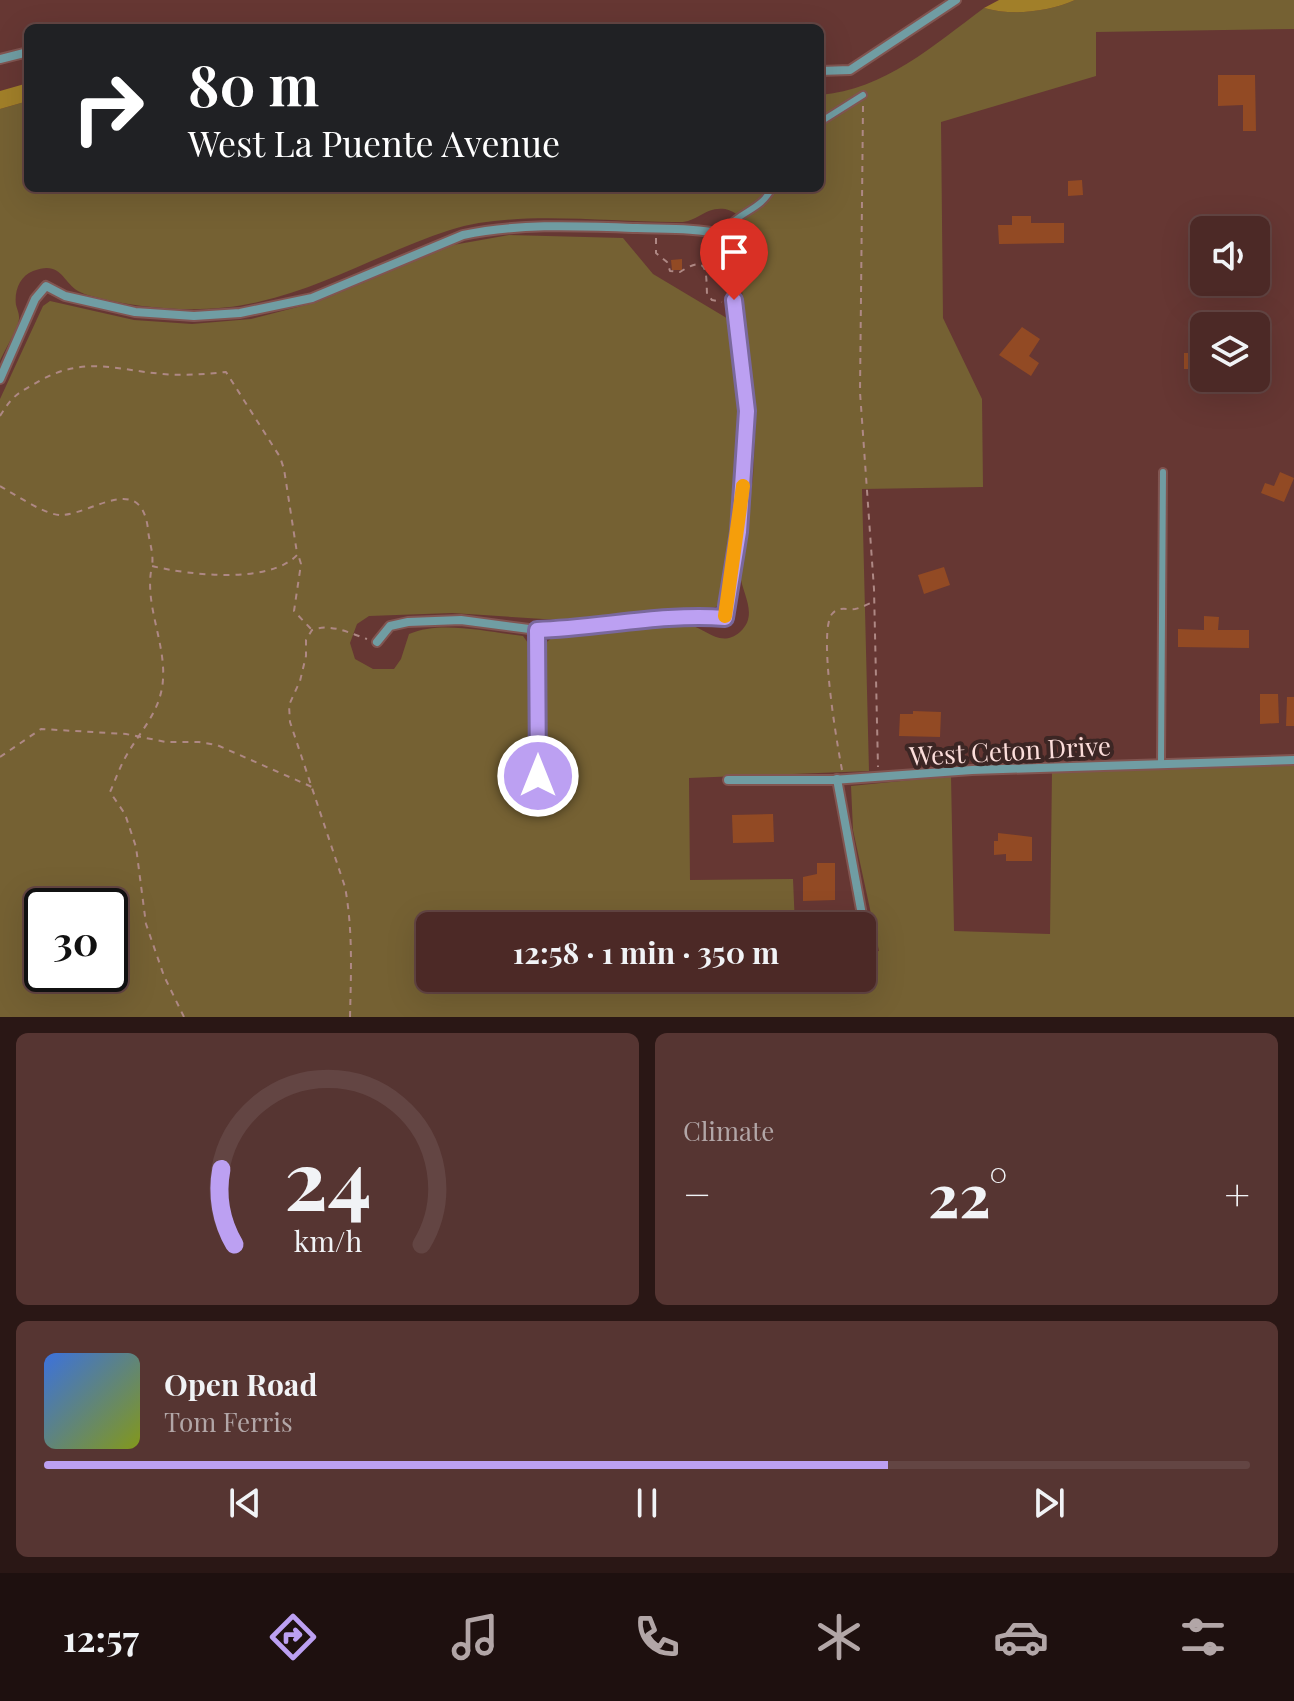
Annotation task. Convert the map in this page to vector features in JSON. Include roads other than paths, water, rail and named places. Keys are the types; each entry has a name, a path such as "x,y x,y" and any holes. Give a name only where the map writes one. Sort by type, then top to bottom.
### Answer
{"street":[{"path":"824,71 850,70 956,0"},
{"path":"0,59 24,53"},
{"path":"0,379 33,303 46,286 65,296 135,312 194,316 240,313 312,298 463,235 527,227 701,229 723,234 737,318 747,411 739,532 725,618 695,616 578,629 537,630 461,620 408,622 390,626 377,642"},
{"path":"537,630 538,776"},
{"name":"West Ceton Drive","path":"728,780 840,779 972,770 1294,760"},
{"path":"840,779 862,912"}],"lane":[{"path":"824,119 863,95"},
{"path":"723,234 736,217 766,199 770,192"},
{"path":"1161,763 1163,472"}]}
